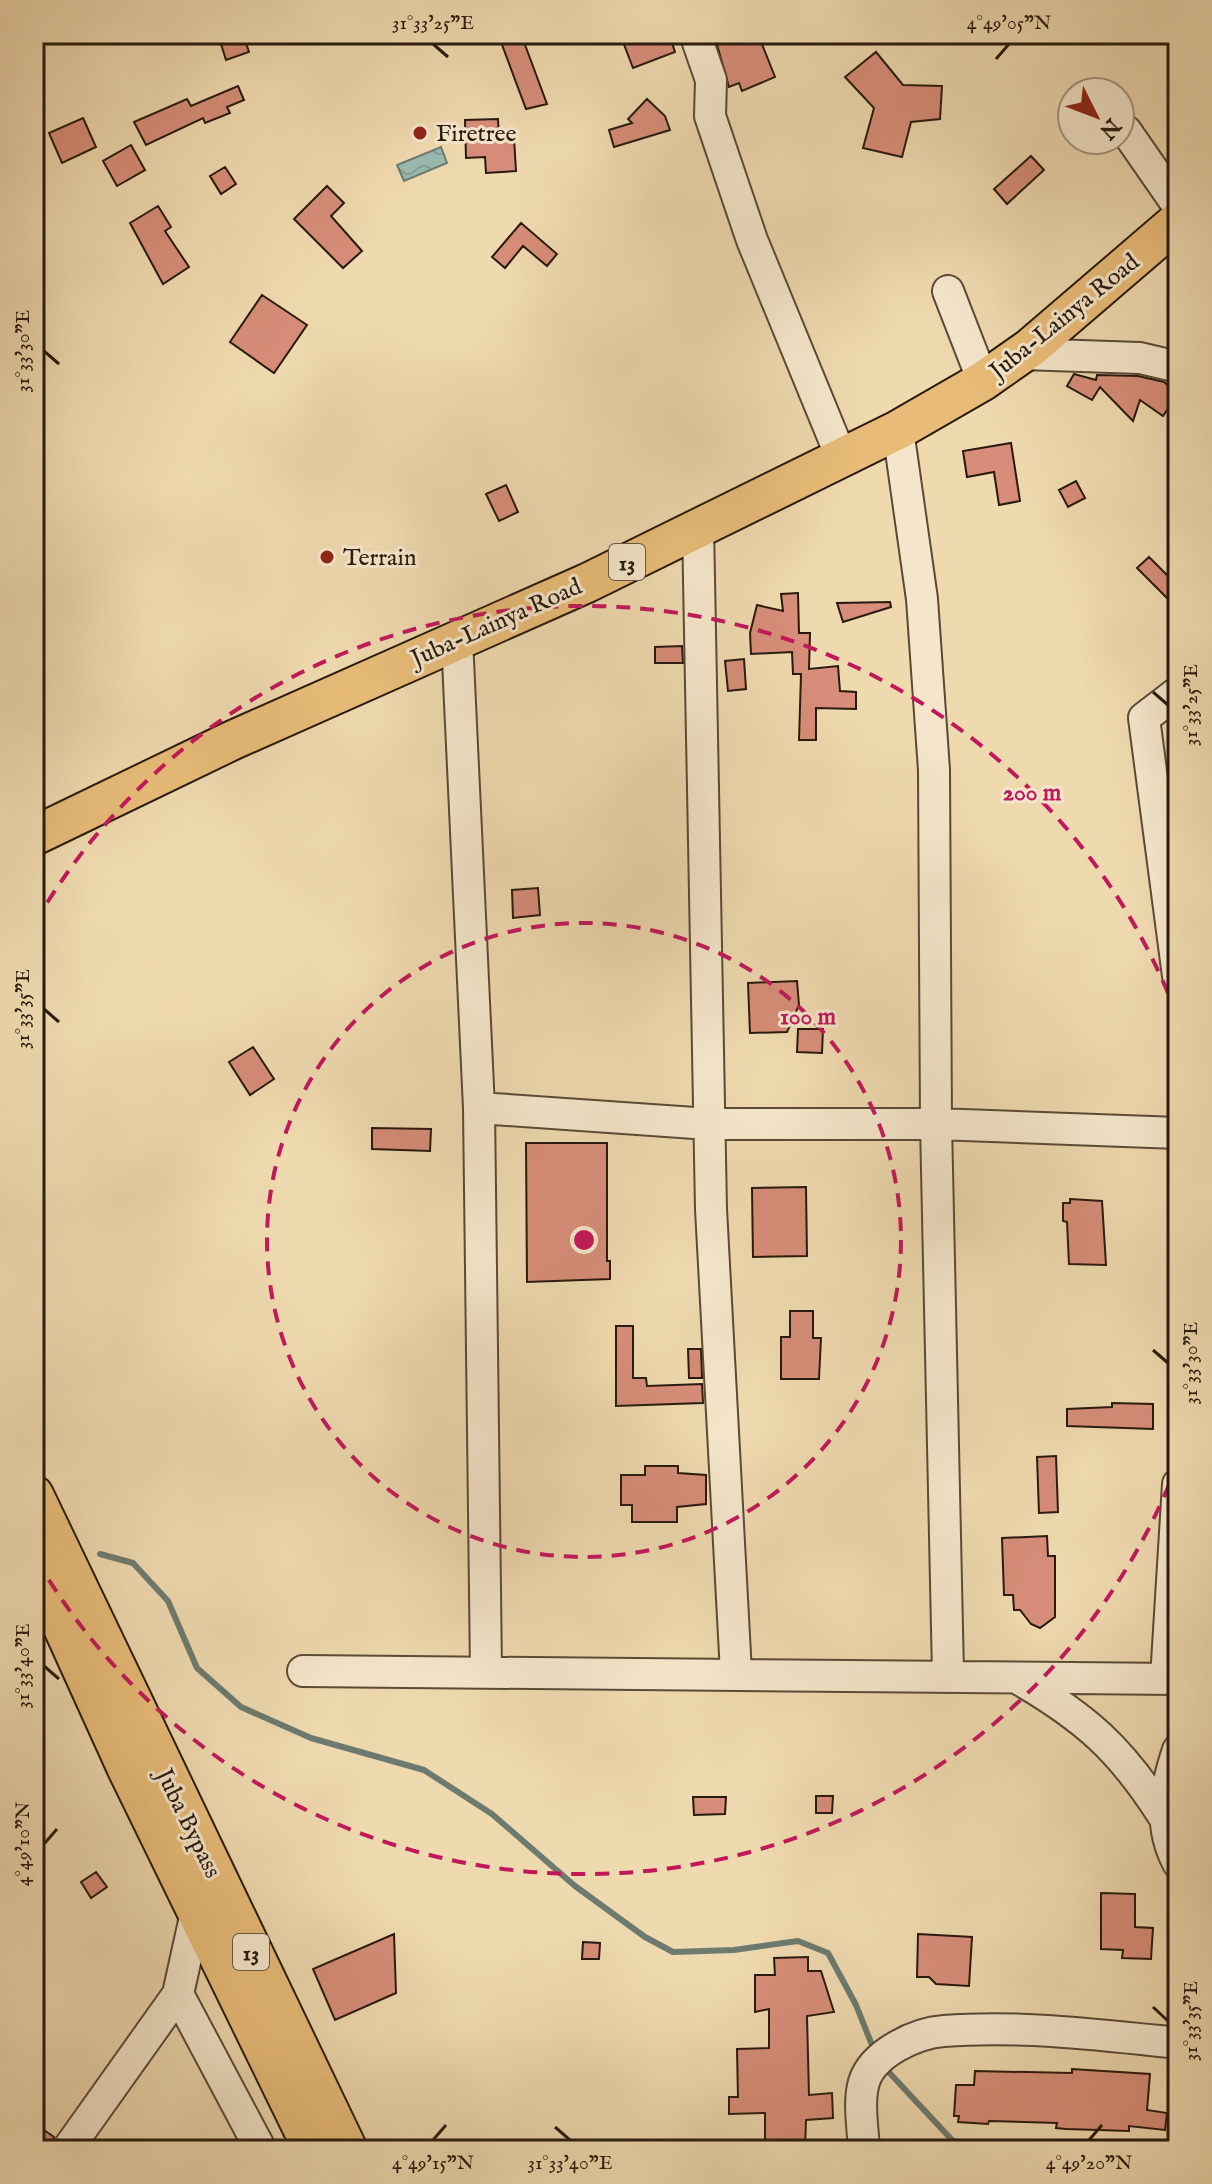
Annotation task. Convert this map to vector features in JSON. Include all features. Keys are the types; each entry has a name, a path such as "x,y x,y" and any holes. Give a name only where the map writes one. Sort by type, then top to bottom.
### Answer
{"main road":[{"name":"Juba-Lainya Road","path":"34,836 457,639 587,583 898,430 983,381 1022,354 1178,221"},
{"name":"Juba Bypass","path":"34,1495 155,1753 348,2150"},
{"name":"Juba Bypass","path":"34,1564 127,1769 313,2150"}],"street":[{"path":"695,34 711,80 710,116 752,240 842,459"},
{"path":"1136,145 1178,206"},
{"path":"948,291 983,381"},
{"path":"1022,354 1140,358 1178,367"},
{"path":"898,430 922,599 934,770 936,1124 948,1674"},
{"path":"698,526 709,1124 736,1673"},
{"path":"457,639 479,1108 486,1672"},
{"path":"1178,692 1144,718 1178,976"},
{"path":"479,1108 709,1124 936,1124 1178,1133"},
{"path":"303,1671 948,1674 1172,1679 1178,1484"},
{"path":"1013,1676 1073,1711 1102,1736 1138,1775 1164,1817 1178,1863"},
{"path":"1164,1817 1167,1781 1178,1750"},
{"path":"67,2150 178,1994 197,1908"},
{"path":"178,1994 261,2150"},
{"path":"864,2150 864,2082 896,2046 941,2031 1054,2033 1178,2043"}],"water":[{"path":"441,147 447,163 404,181 397,165"}],"building":[{"path":"243,34 249,52 226,60 220,41"},
{"path":"498,34 521,34 547,104 526,109"},
{"path":"620,34 669,34 675,52 633,68"},
{"path":"714,34 758,34 775,77 742,91 739,83 729,87"},
{"path":"876,52 903,85 942,86 940,119 911,122 902,157 863,148 874,108 845,77"},
{"path":"238,86 244,100 227,107 230,113 205,123 203,118 146,145 134,122 187,99 191,106"},
{"path":"647,99 665,116 670,130 614,147 609,130 632,123 628,119"},
{"path":"83,118 96,147 62,163 49,133"},
{"path":"498,119 499,139 514,138 516,171 486,173 485,157 466,158 465,120"},
{"path":"131,145 145,170 117,186 103,161"},
{"path":"1031,156 1044,170 1007,204 994,189"},
{"path":"225,167 236,184 221,194 210,176"},
{"path":"327,186 344,203 331,216 362,251 343,268 294,219"},
{"path":"158,206 171,227 165,231 189,267 163,284 130,223"},
{"path":"521,223 557,254 547,266 523,246 505,268 492,257"},
{"path":"262,295 307,325 274,373 230,342"},
{"path":"1074,374 1096,380 1097,375 1138,376 1164,382 1178,394 1163,416 1140,400 1133,421 1100,387 1092,400 1067,386"},
{"path":"1011,443 1020,501 999,505 994,472 967,477 963,451"},
{"path":"1076,481 1085,498 1068,507 1059,490"},
{"path":"506,485 518,512 499,521 486,494"},
{"path":"1149,557 1167,575 1178,562 1178,609 1137,568"},
{"path":"798,593 799,633 810,633 809,669 838,666 840,691 856,692 856,709 816,708 816,740 799,740 801,674 793,674 792,652 751,654 750,633 757,605 783,611 781,594"},
{"path":"890,602 891,607 843,622 837,603"},
{"path":"682,646 683,663 655,663 655,647"},
{"path":"744,659 746,689 728,691 725,661"},
{"path":"538,888 540,915 513,918 512,890"},
{"path":"797,981 799,1005 787,1032 750,1033 748,983"},
{"path":"798,1029 823,1029 822,1053 797,1052"},
{"path":"253,1047 274,1079 250,1095 229,1062"},
{"path":"372,1128 431,1129 430,1151 372,1149"},
{"path":"526,1143 607,1143 607,1261 610,1261 610,1279 527,1282"},
{"path":"806,1187 807,1256 753,1257 752,1188"},
{"path":"1070,1199 1102,1201 1106,1265 1069,1264 1063,1203 1070,1203"},
{"path":"790,1311 813,1311 813,1338 821,1338 819,1379 781,1379 781,1337 790,1337"},
{"path":"616,1326 633,1326 633,1378 646,1378 647,1386 702,1384 703,1403 616,1406"},
{"path":"688,1349 701,1349 702,1378 689,1378"},
{"path":"1112,1403 1153,1404 1153,1429 1067,1426 1067,1409 1112,1407"},
{"path":"1056,1456 1058,1512 1039,1513 1037,1457"},
{"path":"645,1466 678,1466 678,1473 706,1475 706,1504 677,1507 677,1522 632,1522 632,1505 621,1505 621,1475 645,1475"},
{"path":"1047,1536 1048,1556 1055,1556 1055,1617 1040,1628 1031,1624 1020,1610 1014,1610 1013,1595 1004,1595 1002,1538"},
{"path":"816,1796 833,1796 832,1813 816,1813"},
{"path":"693,1797 726,1797 725,1814 694,1815"},
{"path":"96,1872 107,1887 91,1898 81,1882"},
{"path":"1101,1893 1135,1894 1135,1927 1153,1928 1151,1959 1122,1958 1123,1950 1101,1949"},
{"path":"394,1934 396,1993 335,2020 313,1969"},
{"path":"918,1934 972,1937 969,1986 936,1984 929,1977 917,1977"},
{"path":"583,1942 600,1943 599,1959 582,1959"},
{"path":"808,1957 808,1971 821,1971 834,2012 807,2016 809,2095 832,2093 833,2118 806,2120 805,2150 765,2150 765,2113 729,2114 729,2097 738,2097 737,2049 769,2048 769,2009 755,2012 755,1975 775,1975 774,1958"},
{"path":"1072,2069 1150,2074 1147,2110 1167,2113 1165,2130 1129,2126 1129,2131 1066,2129 1056,2128 1057,2123 989,2121 988,2124 958,2122 959,2116 954,2116 956,2085 974,2085 975,2071 1072,2073"},
{"path":"34,2123 54,2137 47,2150 34,2145"}],"waterway":[{"path":"100,1554 133,1563 168,1601 197,1668 241,1707 311,1738 424,1770 492,1814 575,1886 645,1937 673,1952 734,1950 798,1941 828,1953 856,2005 874,2050"},
{"path":"883,2066 953,2141 1014,2150"}],"place":[{"name":"Firetree","path":"420,133"},
{"name":"Terrain","path":"327,557"}]}
